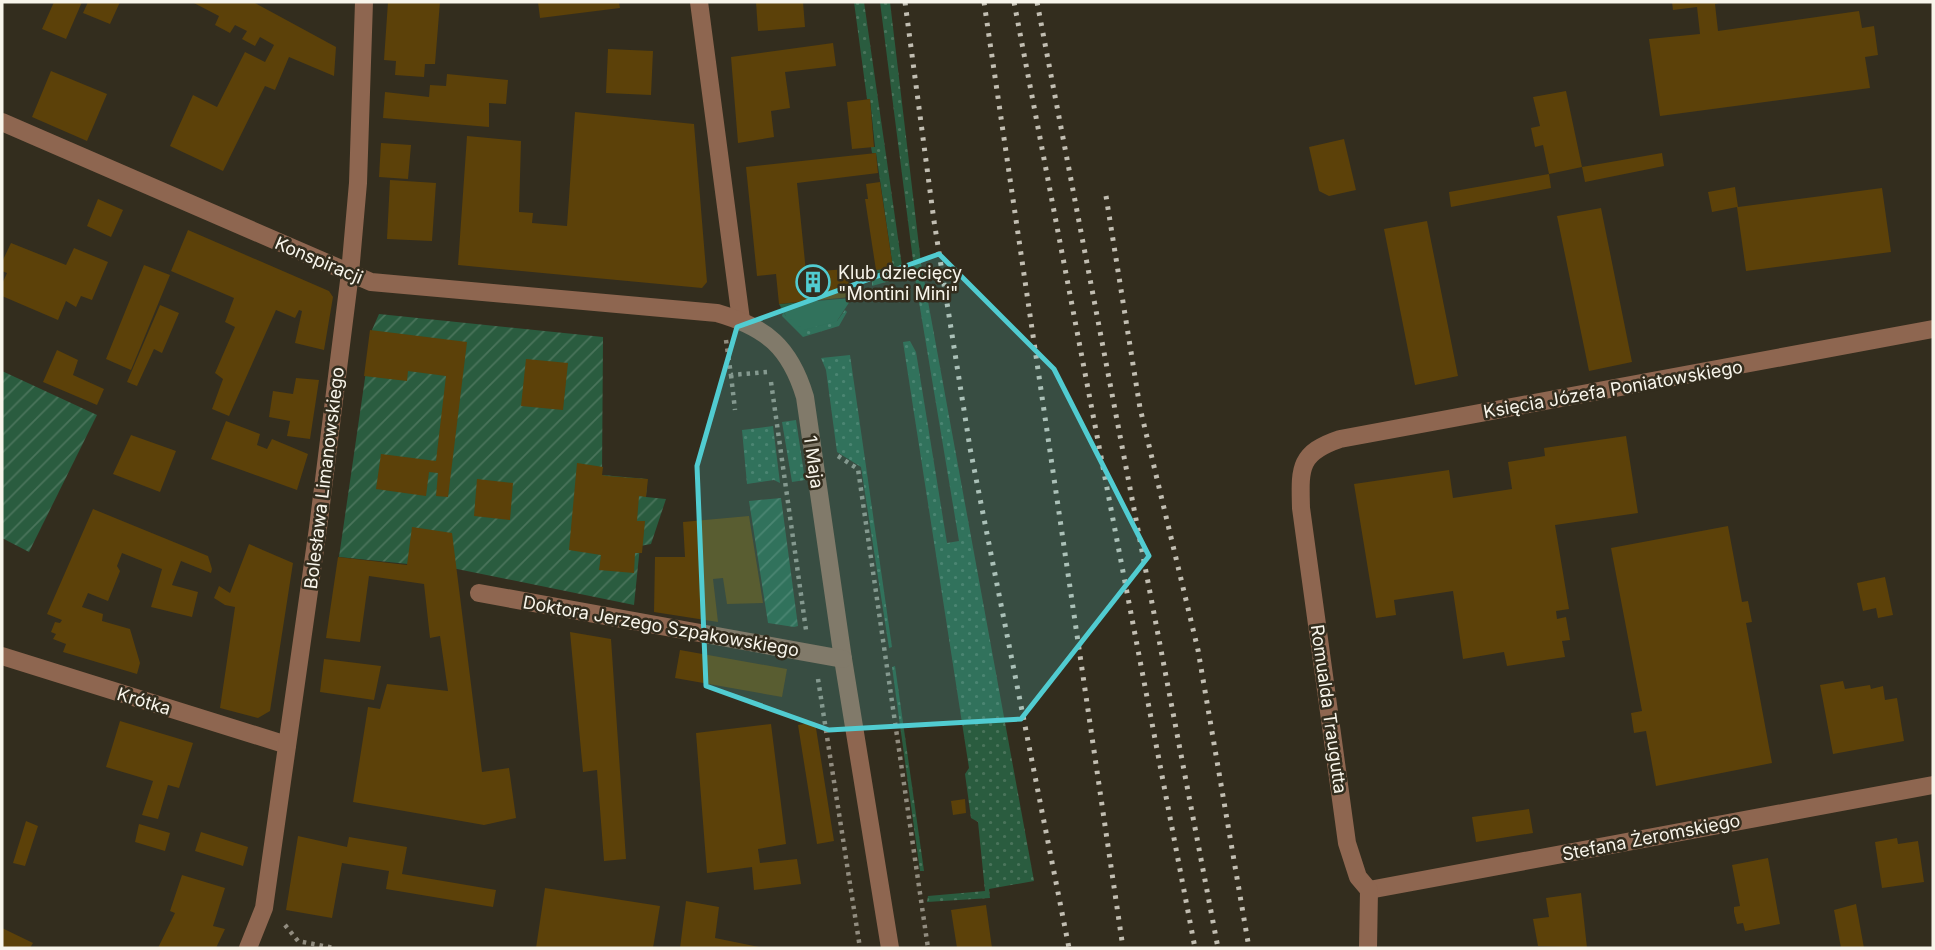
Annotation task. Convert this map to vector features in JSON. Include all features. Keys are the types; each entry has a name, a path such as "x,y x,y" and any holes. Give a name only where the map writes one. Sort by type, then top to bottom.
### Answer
{"street":[{"name":"Bolesława Limanowskiego","path":"248,948 264,908 351,274 358,183 364,2"},
{"path":"699,2 741,320"},
{"name":"Konspiracji","path":"2,122 371,282 695,311 741,320"},
{"name":"1 Maja","path":"741,320 766,334 787,355 798,373 805,397 843,659 890,948"},
{"name":"Księcia Józefa Poniatowskiego","path":"1301,466 1322,445 1340,439 1933,329"},
{"name":"Romualda Traugutta","path":"1301,466 1301,508 1347,843 1358,877 1369,890 1368,948"},
{"name":"Doktora Jerzego Szpakowskiego","path":"479,593 843,659"},
{"name":"Krótka","path":"2,656 287,745"},
{"name":"Stefana Żeromskiego","path":"1369,890 1933,785"}],"path":[{"path":"733,339 725,335 735,410"},
{"path":"760,361 767,372 773,394 806,626 802,636"},
{"path":"731,375 767,372"},
{"path":"834,454 858,469 928,948"},
{"path":"816,673 860,948"},
{"path":"293,937 305,943 334,948"}],"highlighted area":[{"path":"939,254 1054,369 1149,556 1021,719 829,730 706,686 697,466 737,327"}],"green space":[{"path":"854,2 864,2 902,266 900,278 872,286 872,270 893,268 876,153 872,153 871,147 875,147 870,99 867,99"},
{"path":"880,2 890,2 921,263 1034,881 989,889 990,898 927,902 928,896 985,891 978,822 971,818 965,774 969,768 903,342 910,341 916,352 947,543 959,541 916,284"},
{"path":"852,298 837,321 804,330 786,316 779,304"},
{"path":"845,310 847,312 839,326 803,337 782,316 783,312 786,316 837,321"},
{"path":"379,314 603,337 602,475 647,479 646,497 666,499 651,544 640,546 634,605 457,569 339,557 372,330"},
{"path":"850,355 892,647 889,648 861,467 837,452 826,370 821,358"},
{"path":"2,371 97,415 29,552 2,538"},
{"path":"796,420 805,480 792,482 782,422"},
{"path":"773,426 780,483 774,480 747,484 742,430"},
{"path":"781,498 798,626 794,627 768,623 749,501"},
{"path":"895,666 924,871 920,871 892,667"}],"building":[{"path":"54,2 82,2 66,39 42,29"},
{"path":"88,2 120,2 110,24 83,13"},
{"path":"192,2 253,2 336,47 334,76 289,57 275,90 265,86 223,171 170,146 193,95 217,107 245,52 265,62 274,45 260,37 255,46 242,39 247,31 235,25 230,33 215,25 219,16"},
{"path":"388,2 440,2 435,64 425,64 424,77 395,75 396,61 384,60"},
{"path":"538,2 619,2 620,8 540,18"},
{"path":"756,2 803,2 805,27 758,31"},
{"path":"1672,2 1723,2 1715,4 1718,31 1859,11 1862,28 1874,26 1878,55 1865,57 1870,88 1660,116 1649,39 1700,34 1697,7 1673,10"},
{"path":"833,43 836,66 785,72 790,108 771,111 774,137 738,143 731,57"},
{"path":"608,49 653,51 651,95 606,93"},
{"path":"51,71 107,94 87,141 32,117"},
{"path":"447,74 508,80 506,104 489,103 489,127 383,118 385,92 429,97 430,85 446,86"},
{"path":"1566,91 1582,167 1549,174 1543,145 1535,147 1531,128 1540,126 1533,97"},
{"path":"870,99 874,147 852,149 847,102"},
{"path":"575,112 694,124 707,282 702,288 458,265 467,136 521,141 519,212 533,213 532,223 567,226"},
{"path":"1344,139 1356,190 1329,196 1319,191 1309,147"},
{"path":"381,143 411,145 408,179 379,177"},
{"path":"876,153 878,173 797,183 806,272 847,269 850,297 779,304 776,274 757,276 746,167"},
{"path":"1662,153 1664,166 1585,182 1582,167"},
{"path":"1549,174 1551,188 1451,207 1449,192"},
{"path":"390,180 436,183 432,241 387,239"},
{"path":"880,182 893,268 876,270 865,199 868,199 866,184"},
{"path":"1735,187 1738,207 1882,188 1891,252 1746,271 1737,207 1712,212 1708,192"},
{"path":"98,199 123,210 111,237 87,226"},
{"path":"1601,208 1632,362 1589,371 1557,216"},
{"path":"1427,221 1458,376 1415,385 1384,229"},
{"path":"188,230 329,291 333,297 324,350 295,343 302,311 299,310 295,318 276,310 229,416 212,409 223,379 215,373 235,327 225,322 234,298 171,271"},
{"path":"11,243 66,265 74,248 108,262 92,300 81,296 76,307 66,301 58,320 2,296 2,284 7,273 2,271 2,262"},
{"path":"144,265 170,275 131,370 106,359"},
{"path":"160,305 179,313 162,353 154,349 137,386 127,382"},
{"path":"370,330 467,342 448,497 436,496 438,473 429,472 426,496 376,489 381,454 436,461 446,376 408,371 407,381 364,376"},
{"path":"57,350 78,360 73,375 104,389 97,405 43,382"},
{"path":"526,359 568,363 563,410 521,406"},
{"path":"296,378 319,380 310,439 287,436 290,421 269,417 273,391 293,394"},
{"path":"226,421 260,434 257,445 267,449 272,439 308,454 297,490 211,459"},
{"path":"131,435 176,451 160,492 113,474"},
{"path":"1626,436 1638,513 1555,525 1569,609 1556,611 1557,619 1566,617 1570,640 1562,641 1565,657 1507,666 1504,652 1463,659 1453,591 1394,600 1396,615 1376,618 1354,484 1449,470 1453,498 1512,489 1508,462 1545,456 1544,448"},
{"path":"577,463 603,467 602,475 648,479 646,497 639,496 637,521 645,521 642,553 635,553 634,573 599,570 601,555 569,550"},
{"path":"477,479 513,483 510,520 474,516"},
{"path":"93,509 208,556 212,569 211,573 181,561 172,585 198,592 192,617 151,607 162,569 122,553 117,566 120,571 108,601 88,593 82,607 103,614 102,621 130,629 140,663 137,674 63,652 66,644 53,639 56,634 51,632 55,622 60,623 62,620 47,614"},
{"path":"749,516 763,603 727,604 723,578 713,579 718,622 654,612 655,557 685,557 683,522"},
{"path":"1728,526 1742,602 1748,601 1752,622 1746,623 1772,763 1656,786 1646,731 1634,733 1631,713 1642,711 1611,548"},
{"path":"412,527 452,533 482,772 509,768 516,818 484,825 353,802 368,707 380,709 387,684 448,691 440,636 430,638 424,584 369,576 360,642 326,638 338,557 407,565"},
{"path":"249,544 293,563 270,711 258,718 220,708 235,607 225,605 214,598 219,586 230,593"},
{"path":"1885,577 1893,615 1878,618 1876,608 1863,611 1857,583"},
{"path":"570,632 611,639 626,859 604,861 597,770 583,772"},
{"path":"680,650 787,669 782,697 675,678"},
{"path":"324,659 381,666 374,700 320,692"},
{"path":"1843,681 1845,689 1883,686 1885,700 1897,698 1904,741 1833,754 1820,685"},
{"path":"120,721 193,743 179,788 168,785 158,819 142,815 153,781 106,767"},
{"path":"815,722 834,841 817,844 798,725"},
{"path":"771,724 786,844 758,849 760,863 797,859 801,884 754,890 752,867 707,873 696,733"},
{"path":"965,799 966,813 953,815 951,801"},
{"path":"1529,809 1533,833 1476,842 1472,817"},
{"path":"26,821 38,826 25,866 13,863"},
{"path":"139,824 170,833 165,851 135,842"},
{"path":"201,832 248,847 243,866 195,851"},
{"path":"298,836 347,847 349,837 407,847 402,874 496,890 493,907 386,889 389,871 342,863 332,918 286,910"},
{"path":"1897,838 1898,844 1918,841 1924,882 1882,888 1875,842"},
{"path":"1768,858 1780,924 1745,931 1743,923 1737,924 1734,912 1734,907 1740,906 1732,865"},
{"path":"182,875 225,888 213,926 225,929 216,948 158,948 175,913 170,911"},
{"path":"545,888 660,906 653,948 536,948"},
{"path":"1581,893 1587,948 1538,946 1533,919 1549,917 1546,898"},
{"path":"686,901 719,907 715,938 764,948 680,948"},
{"path":"1856,904 1864,948 1841,948 1834,910"},
{"path":"986,905 992,948 957,948 951,910"},
{"path":"2,928 33,943 30,948 2,948"}],"railway":[{"path":"905,2 934,221 970,448 1069,948"},
{"path":"984,2 1123,948"},
{"path":"1014,2 1195,948"},
{"path":"1037,2 1218,948"},
{"path":"1106,196 1140,408 1198,650 1249,948"}],"place":[{"name":"Klub dziecięcy \"Montini Mini\"","path":"813,282"}]}
